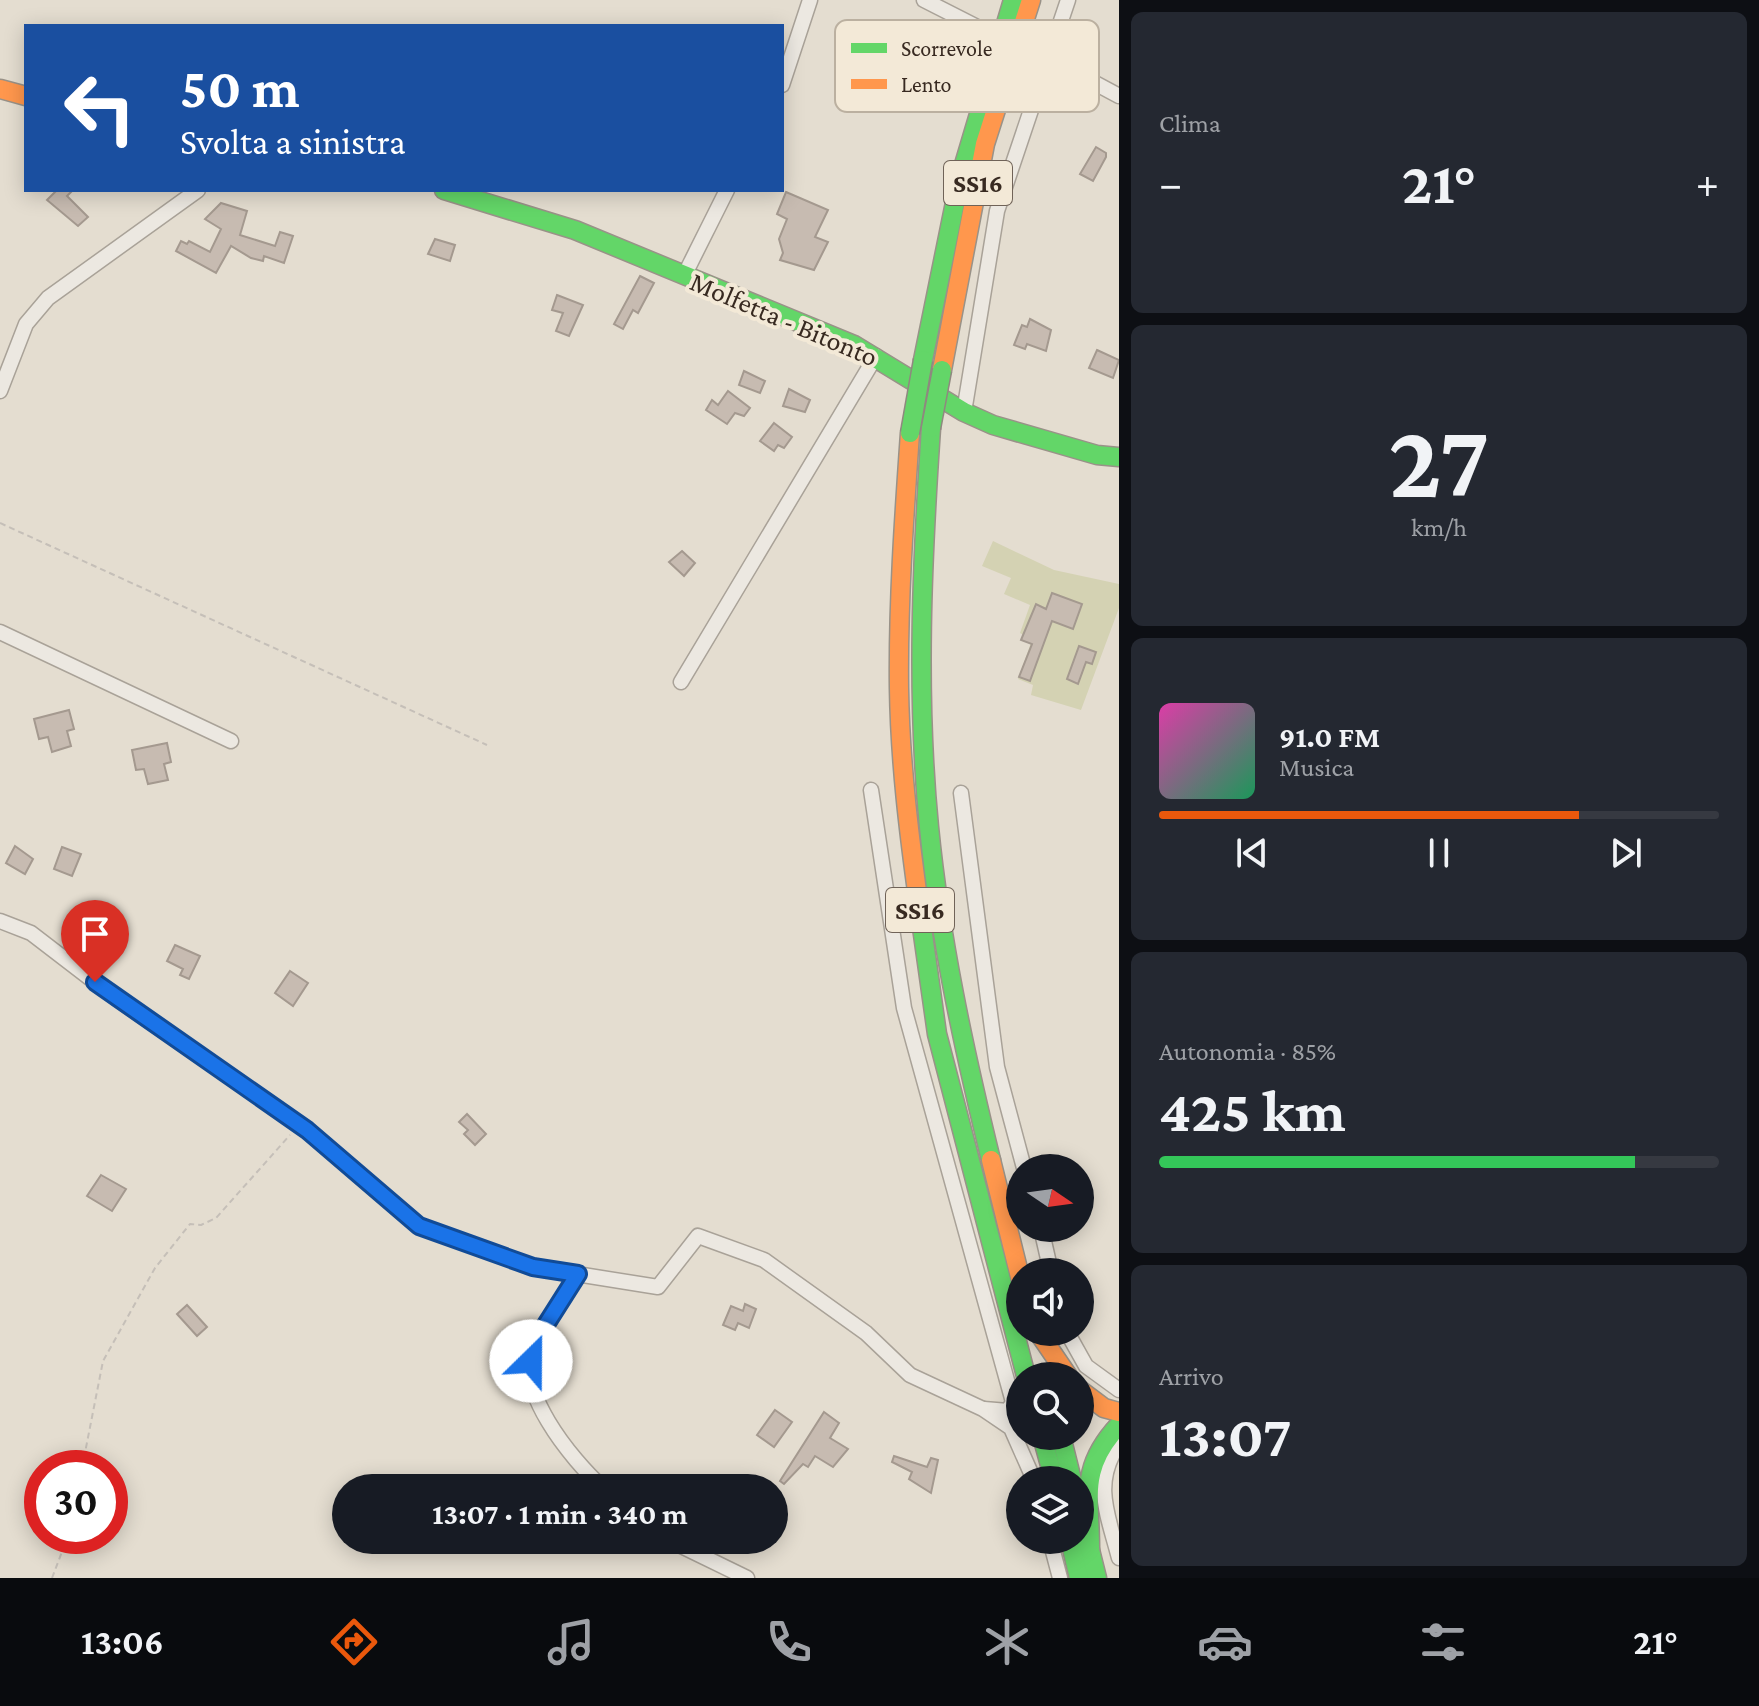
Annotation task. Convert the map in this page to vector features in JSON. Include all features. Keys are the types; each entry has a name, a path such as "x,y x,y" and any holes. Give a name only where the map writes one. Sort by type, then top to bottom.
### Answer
{"main road":[{"name":"SS16","path":"1007,20 1013,0"},
{"name":"SS16","path":"1025,20 1031,0"},
{"path":"0,89 24,95"},
{"name":"SS16","path":"978,112 942,247 910,433 900,566 899,691 910,839 937,1034 1022,1362"},
{"name":"SS16","path":"995,112 985,144 931,428 920,573 920,656 929,828 966,1062 1015,1258"},
{"name":"Molfetta - Bitonto","path":"451,192 548,220 876,356 964,412 993,425 1097,455 1119,457"},
{"path":"1094,1400 1104,1408 1119,1412"},
{"path":"1090,1466 1103,1440 1119,1425"},
{"path":"1073,1554 1079,1578"},
{"path":"1091,1554 1097,1578"}],"street":[{"path":"784,79 810,0"},
{"path":"924,0 951,5 971,20"},
{"path":"1062,20 1068,0"},
{"path":"1099,85 1119,96"},
{"path":"964,412 997,211 1032,112"},
{"path":"0,391 26,324 48,298 195,192"},
{"path":"684,276 726,192"},
{"path":"681,682 876,356"},
{"path":"0,632 231,741"},
{"path":"871,790 904,1008 1013,1402 1008,1411 983,1409"},
{"path":"961,793 997,1067 1020,1154"},
{"path":"0,921 31,933 117,999 299,1125 419,1226 533,1267 658,1287 698,1236 764,1260 866,1333 910,1375 983,1409 1011,1428 1028,1466"},
{"path":"578,1274 533,1345 530,1377 554,1432 591,1474"},
{"path":"1075,1346 1086,1366 1119,1390"},
{"path":"1119,1444 1106,1463 1102,1486 1119,1558"},
{"path":"698,1554 747,1578"},
{"path":"1054,1554 1060,1578"}],"path":[{"path":"0,523 487,745"},
{"path":"86,1450 103,1361 155,1268 190,1224 201,1225 216,1218 299,1125"},
{"path":"52,1578 61,1554"}],"shaded area":[{"path":"993,541 1054,570 1119,584 1119,608 1081,710 1031,695 1033,685 1018,679 1032,640 1020,633 1030,605 1004,594 1011,578 982,566"}],"building":[{"path":"1096,147 1106,153 1106,157 1093,181 1080,174"},
{"path":"55,192 71,192 67,196 88,217 78,226 47,200"},
{"path":"786,192 828,210 815,237 828,242 814,270 780,260 783,253 779,239 787,219 777,214"},
{"path":"221,203 247,211 240,235 275,246 280,232 293,236 284,263 264,256 263,261 251,258 231,246 216,273 176,251 181,241 187,244 189,241 210,252 221,229 205,219"},
{"path":"435,239 455,245 450,261 428,254"},
{"path":"640,276 654,283 638,313 633,310 623,329 614,324"},
{"path":"557,295 583,305 569,336 556,331 563,313 552,310"},
{"path":"1030,319 1051,330 1046,351 1027,344 1025,349 1014,345 1022,325 1027,327"},
{"path":"1097,350 1119,360 1113,378 1089,368"},
{"path":"744,371 765,381 760,393 739,385"},
{"path":"789,389 810,400 805,412 783,406"},
{"path":"728,391 750,408 744,416 735,413 727,424 706,410 712,400 718,405"},
{"path":"774,423 792,437 784,448 778,445 774,451 760,441"},
{"path":"682,551 695,563 684,576 669,562"},
{"path":"1052,593 1082,604 1073,629 1052,621 1030,681 1019,677 1032,644 1021,640 1036,604 1046,609"},
{"path":"1079,646 1096,652 1092,664 1086,662 1078,684 1067,679"},
{"path":"69,710 74,729 67,731 71,746 52,752 48,737 39,739 34,719"},
{"path":"167,743 171,762 164,764 168,780 148,784 144,769 136,770 132,750"},
{"path":"15,846 33,859 25,874 6,863"},
{"path":"62,847 81,854 72,876 54,869"},
{"path":"175,945 200,956 189,979 180,975 183,969 167,961"},
{"path":"290,971 308,983 293,1006 275,993"},
{"path":"467,1114 486,1134 475,1145 464,1134 468,1130 459,1122"},
{"path":"101,1175 126,1189 112,1211 87,1196"},
{"path":"745,1304 756,1309 749,1328 738,1323 735,1330 723,1325 731,1306 743,1311"},
{"path":"187,1305 207,1327 197,1336 177,1314"},
{"path":"775,1410 792,1422 774,1447 757,1435"},
{"path":"824,1412 839,1423 830,1438 848,1449 833,1467 815,1456 808,1467 803,1464 788,1480 788,1474 784,1474"},
{"path":"894,1456 927,1467 931,1458 938,1460 931,1493 909,1479 912,1472 892,1462"}],"traffic: fast":[{"path":"1007,20 1013,0"},
{"path":"923,360 960,178 980,112"},
{"path":"451,192 575,230 854,345 964,412 993,425 1097,455 1119,457"},
{"path":"910,433 923,360"},
{"path":"931,428 942,370"},
{"path":"931,428 922,628 923,727 929,827 954,994 991,1160"},
{"path":"919,906 937,1034 1022,1362"},
{"path":"1093,1466 1106,1441 1119,1425"},
{"path":"1046,1450 1050,1466"},
{"path":"1064,1450 1068,1466"},
{"path":"1073,1554 1079,1578"},
{"path":"1091,1554 1097,1578"}],"traffic: slow":[{"path":"1025,20 1031,0"},
{"path":"0,89 24,95"},
{"path":"942,370 985,144 995,112"},
{"path":"910,433 900,592 899,688 901,743 919,906"},
{"path":"991,1160 1015,1258"},
{"path":"1048,1346 1058,1362"},
{"path":"1094,1400 1104,1408 1119,1412"}],"route":[{"path":"95,982 307,1130 419,1226 533,1267 578,1274 533,1345 531,1361"}]}
